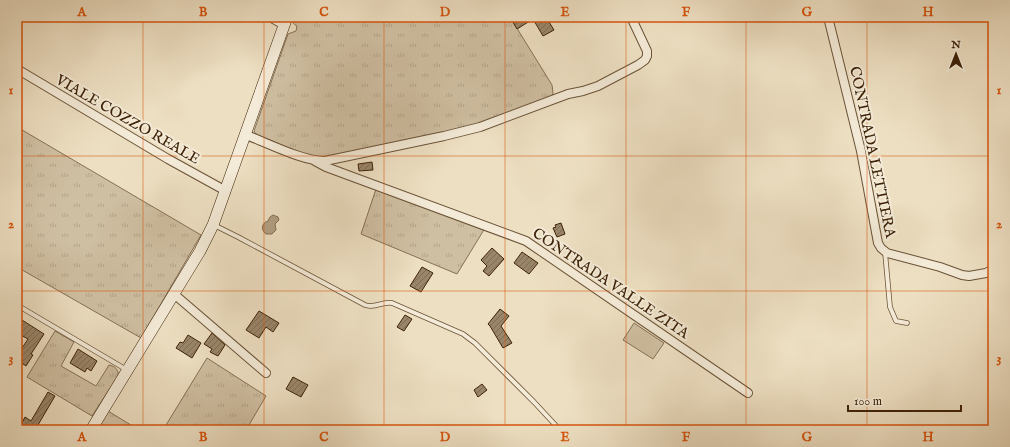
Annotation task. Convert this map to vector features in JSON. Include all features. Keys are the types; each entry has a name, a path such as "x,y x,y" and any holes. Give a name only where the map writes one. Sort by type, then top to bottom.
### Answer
{"street":[{"path":"91,430 200,251 213,225 286,21 270,17"},
{"name":"CONTRADA VALLE ZITA","path":"315,161 332,159 444,136 480,127 568,94 583,92 598,86 638,65 645,60 647,56 647,51 631,17"},
{"name":"CONTRADA LETTIERA","path":"828,17 861,151 878,243 881,248 885,252 940,267 962,275 977,275 993,269"},
{"name":"VIALE COZZO REALE","path":"17,70 168,159 226,191"},
{"name":"CONTRADA VALLE ZITA","path":"246,135 315,161 326,167 526,241 748,393"},
{"path":"174,294 266,373"}],"lane":[{"path":"213,225 365,305 374,306 384,302 392,303 463,334 534,402 560,430"},
{"path":"885,252 890,307 896,321 907,324"},
{"path":"17,304 127,370"}],"green space":[{"path":"293,17 510,17 552,85 553,93 552,96 480,125 329,158 309,157 256,134 254,131 288,34 296,31 297,26 293,23"},
{"path":"17,127 201,235 141,338 17,267"},
{"path":"376,189 485,228 457,274 361,234"},
{"path":"634,323 664,343 653,359 623,340"},
{"path":"55,331 74,342 61,366 96,386 109,365 115,367 117,370 118,376 92,416 27,377"},
{"path":"207,358 266,396 246,430 163,430"},
{"path":"108,411 139,430 97,430"}],"shaded area":[{"path":"273,215 278,217 279,220 275,224 276,230 272,234 266,234 262,226"}],"building":[{"path":"510,17 546,17 554,30 543,36 533,19 517,29"},
{"path":"372,162 373,170 359,171 358,164"},
{"path":"561,223 565,234 557,237 553,228 556,227 555,225"},
{"path":"492,248 504,259 489,276 483,271 487,266 481,260"},
{"path":"522,252 538,263 529,274 514,263"},
{"path":"422,267 433,273 421,292 410,286"},
{"path":"500,309 509,316 501,326 512,343 503,348 488,324"},
{"path":"259,311 279,323 273,332 266,327 259,338 246,330"},
{"path":"405,315 412,319 404,331 397,327"},
{"path":"22,320 44,334 31,354 33,355 26,366 17,360 17,349 20,351 28,339 17,333 17,329"},
{"path":"212,333 225,345 218,356 210,352 212,349 204,344"},
{"path":"188,335 201,343 192,358 176,348 180,342 183,343"},
{"path":"78,349 97,361 91,371 87,368 85,372 70,363"},
{"path":"293,377 308,385 301,397 286,389"},
{"path":"482,384 487,390 478,397 474,390"},
{"path":"48,392 55,396 35,430 23,430 19,428 25,417 31,421"}]}
